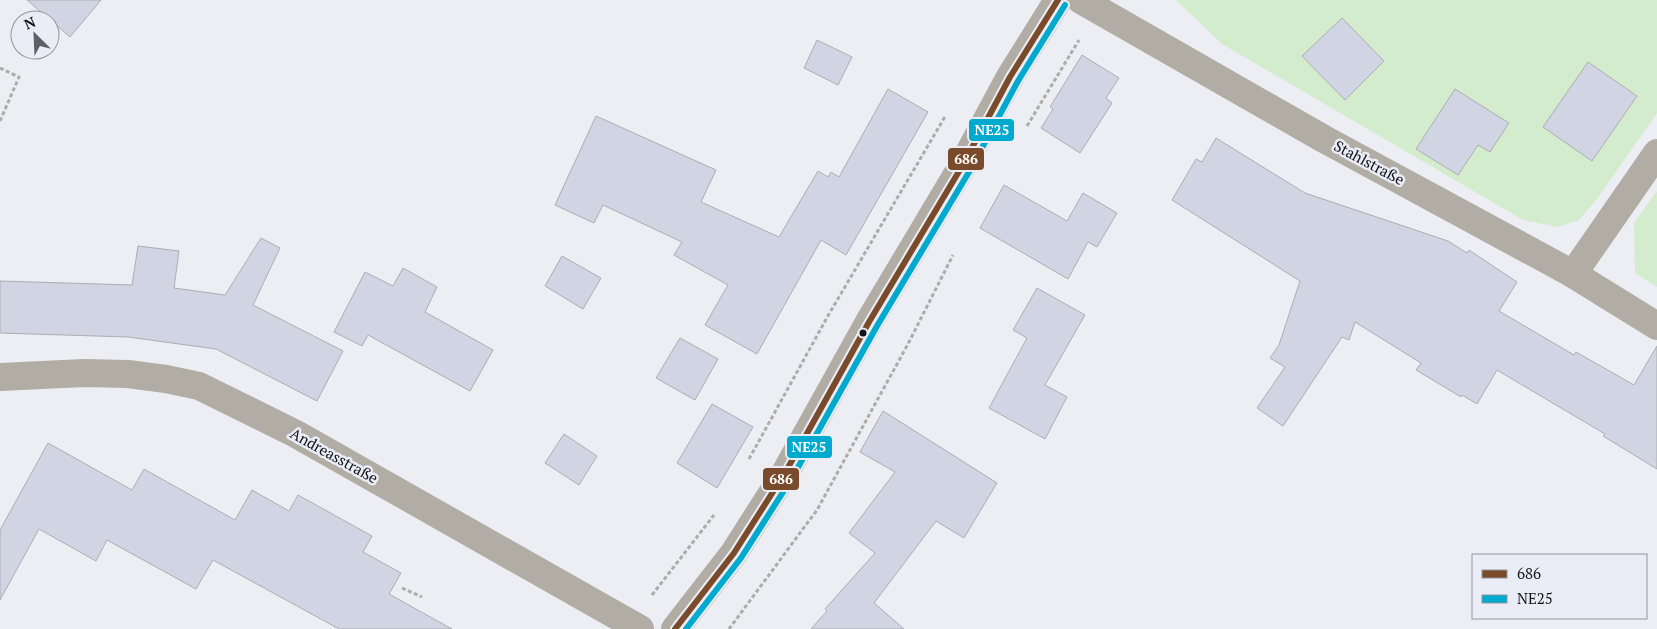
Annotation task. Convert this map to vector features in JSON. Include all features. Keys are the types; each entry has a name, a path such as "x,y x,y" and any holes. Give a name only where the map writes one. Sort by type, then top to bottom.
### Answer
{"main road":[{"path":"675,629 734,554 785,473 869,322 961,168 1010,77 1058,0"}],"street":[{"name":"Stahlstraße","path":"1089,5 1324,139 1573,274 1657,326"},
{"path":"1573,274 1657,154"},
{"name":"Andreasstraße","path":"0,377 84,373 128,374 199,386 296,434 635,626"}],"path":[{"path":"1022,135 1089,5"},
{"path":"0,68 19,77 0,121"},
{"path":"744,467 829,314 949,111"},
{"path":"729,629 817,510 908,344 957,247"},
{"path":"635,626 718,508"},
{"path":"402,588 422,597"}],"green space":[{"path":"1176,0 1657,0 1657,113 1597,199 1579,220 1558,227 1523,220 1222,44"},
{"path":"1657,191 1657,287 1635,273 1634,223"}],"building":[{"path":"27,0 101,0 70,37 60,28 60,10 39,10"},
{"path":"1342,18 1384,61 1345,100 1302,56"},
{"path":"817,40 852,57 838,85 804,68"},
{"path":"1082,55 1119,78 1106,98 1112,103 1080,153 1041,128 1053,109 1050,107"},
{"path":"1588,62 1637,96 1592,161 1543,127"},
{"path":"888,89 928,112 846,255 821,240 757,354 705,325 728,285 674,255 682,242 603,205 594,223 555,205 596,116 716,170 701,202 779,237 818,171 828,177 831,172 839,177"},
{"path":"1455,89 1509,123 1490,152 1478,145 1458,175 1416,149"},
{"path":"1216,138 1305,193 1448,241 1467,253 1469,250 1517,282 1499,311 1574,355 1576,352 1634,385 1657,346 1657,469 1603,436 1605,434 1497,370 1477,404 1462,395 1461,397 1416,370 1421,363 1355,322 1349,340 1342,337 1283,426 1257,408 1285,367 1270,358 1279,345 1300,281 1172,200 1196,159 1202,162"},
{"path":"1004,185 1067,221 1083,193 1117,213 1097,247 1088,242 1068,279 980,228"},
{"path":"261,238 280,248 253,305 343,351 317,401 216,349 128,337 0,333 0,281 132,285 138,246 179,251 174,288 225,295"},
{"path":"562,256 601,278 583,309 545,286"},
{"path":"403,268 437,287 425,312 493,350 470,391 368,335 362,346 334,332 365,272 393,286"},
{"path":"1037,288 1085,315 1045,385 1067,397 1045,439 989,408 1027,338 1013,330"},
{"path":"680,338 718,359 695,400 656,378"},
{"path":"712,404 753,427 717,488 677,463"},
{"path":"883,411 997,483 964,538 936,521 874,603 904,629 811,629 827,611 825,609 875,553 849,533 895,472 860,452"},
{"path":"564,434 597,456 579,485 545,463"},
{"path":"48,443 132,490 144,469 235,520 252,490 289,511 298,495 372,536 363,552 401,573 389,594 452,629 339,629 213,560 196,589 107,540 96,561 39,529 0,600 0,530"}],"transit line":[{"name":"686","path":"675,629 734,553 785,473 869,322 961,168 1010,77 1058,0"},
{"name":"NE25","path":"686,629 741,558 792,478 877,326 969,172 1018,81 1065,5"}]}
